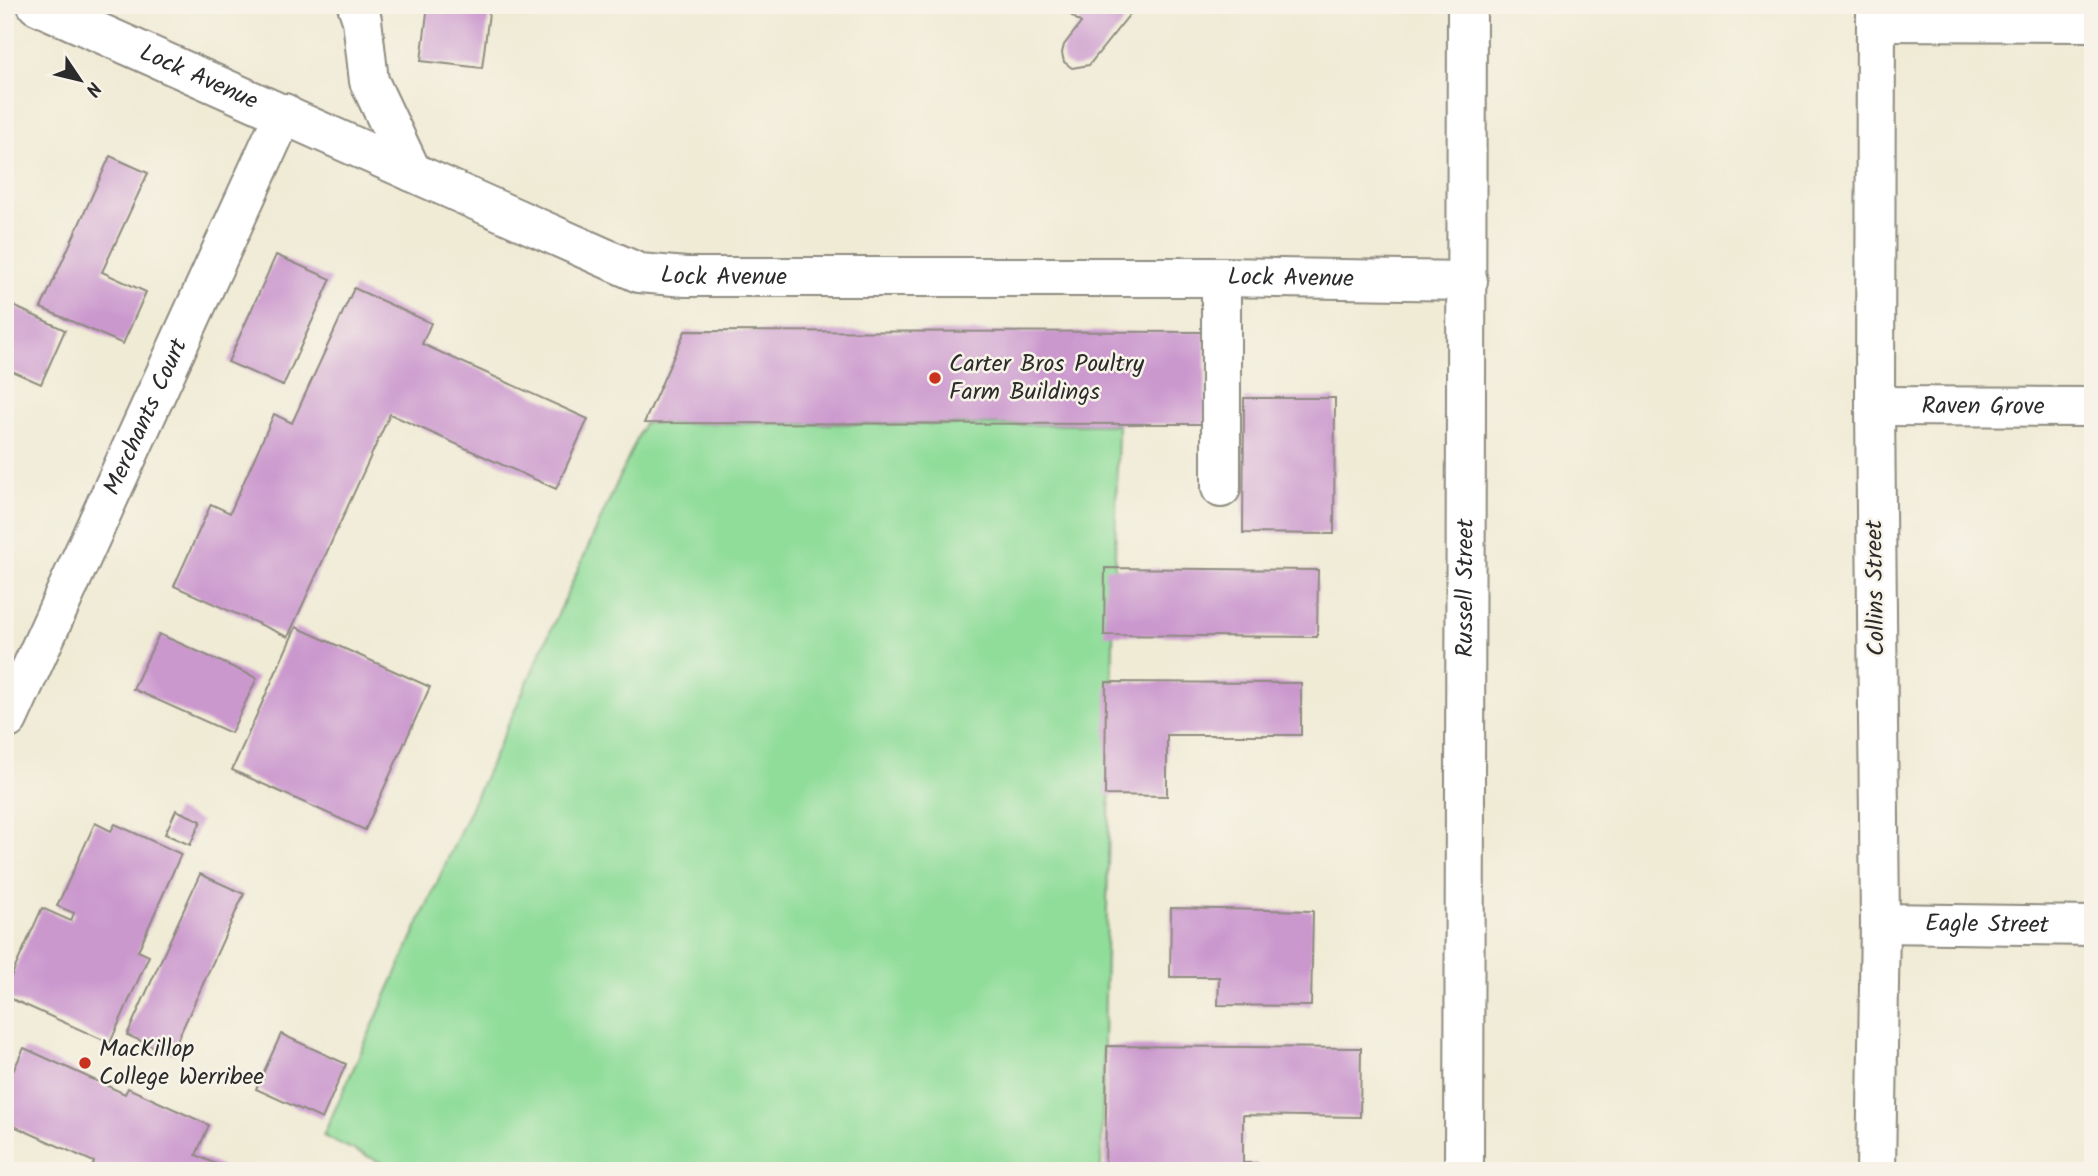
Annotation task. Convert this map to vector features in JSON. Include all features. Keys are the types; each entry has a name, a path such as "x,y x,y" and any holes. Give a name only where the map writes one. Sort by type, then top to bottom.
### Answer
{"street":[{"name":"Lock Avenue","path":"37,5 639,273 686,277 1221,277 1468,281"},
{"path":"357,5 362,20 369,81 412,172"},
{"name":"Russell Street","path":"1464,1171 1467,5"},
{"path":"1876,13 2093,22"},
{"name":"Collins Street","path":"1876,13 1875,405 1880,923 1876,1171"},
{"name":"Merchants Court","path":"8,719 284,113"},
{"path":"1221,277 1221,488"},
{"name":"Raven Grove","path":"1875,405 2093,407"},
{"name":"Eagle Street","path":"1880,923 2093,926"}],"green space":[{"path":"644,423 1118,425 1101,1171 400,1171 323,1136"}],"building":[{"path":"428,5 490,5 482,68 421,61"},
{"path":"1058,5 1126,5 1133,10 1089,65 1072,68 1064,62 1062,53 1064,45 1081,23"},
{"path":"5,136 15,140 5,163"},
{"path":"110,156 148,173 102,272 146,292 123,344 41,308"},
{"path":"276,255 331,279 283,386 228,362"},
{"path":"354,288 431,323 422,344 588,419 556,489 390,414 288,637 174,586 211,504 230,513 274,414 292,423"},
{"path":"5,302 65,330 41,384 5,368"},
{"name":"Carter Bros Poultry Farm Buildings","path":"685,331 1205,332 1206,424 644,423"},
{"path":"1244,398 1335,398 1334,534 1243,533"},
{"path":"1105,568 1318,570 1317,637 1104,635"},
{"path":"296,627 430,687 365,830 232,770"},
{"path":"159,634 257,678 231,733 133,689"},
{"path":"1106,682 1301,683 1301,735 1167,735 1167,796 1105,795"},
{"path":"176,810 201,821 190,845 165,834"},
{"path":"95,823 111,831 115,824 181,854 138,951 149,956 110,1043 5,996 5,990 42,908 71,921 74,913 57,906"},
{"path":"200,874 244,894 171,1054 127,1035"},
{"path":"1171,908 1313,911 1311,1006 1218,1005 1219,977 1170,977"},
{"path":"281,1034 346,1064 322,1119 256,1089"},
{"path":"1107,1046 1361,1048 1360,1117 1243,1115 1243,1163 1257,1163 1257,1171 1105,1171"},
{"path":"24,1048 125,1094 128,1088 209,1125 196,1155 231,1171 101,1171 92,1167 94,1162 5,1122 5,1088"}],"place":[{"name":"Carter Bros Poultry Farm Buildings","path":"935,378"},
{"name":"MacKillop College Werribee","path":"85,1063"}]}
